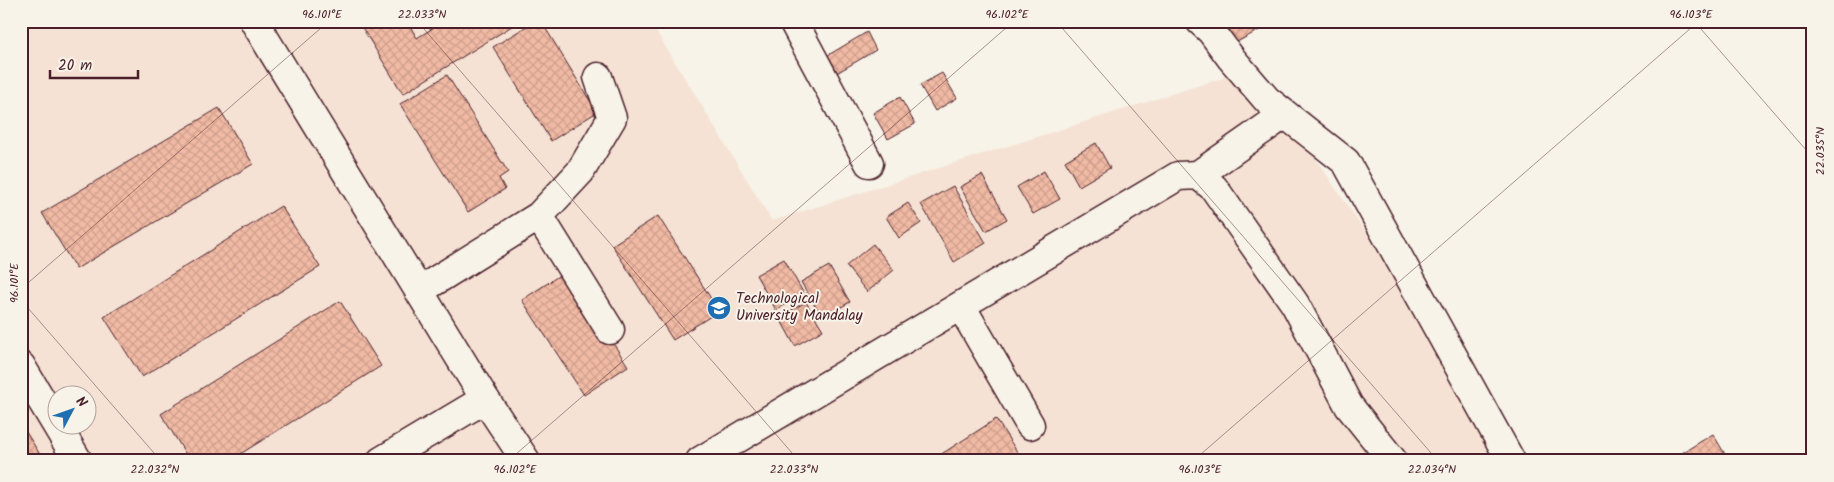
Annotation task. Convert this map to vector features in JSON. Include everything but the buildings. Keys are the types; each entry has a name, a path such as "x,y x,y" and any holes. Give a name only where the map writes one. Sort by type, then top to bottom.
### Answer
{"street":[{"path":"254,21 485,399 526,461"},
{"path":"792,21 869,163"},
{"path":"1200,21 1211,31 1267,100 1346,162 1511,461"},
{"path":"419,291 539,216 580,172 612,118 598,77"},
{"path":"700,461 1178,176 1198,174 1285,114"},
{"path":"1198,174 1214,188 1295,304 1349,406 1393,461"},
{"path":"539,216 610,330"},
{"path":"961,306 1030,425"},
{"path":"21,366 78,461"},
{"path":"381,461 485,399"}],"shaded area":[{"name":"Technological University Mandalay","path":"21,21 650,21 772,221 1254,68 1521,461 21,461"}],"place":[{"name":"Technological University Mandalay","path":"719,308"}]}
